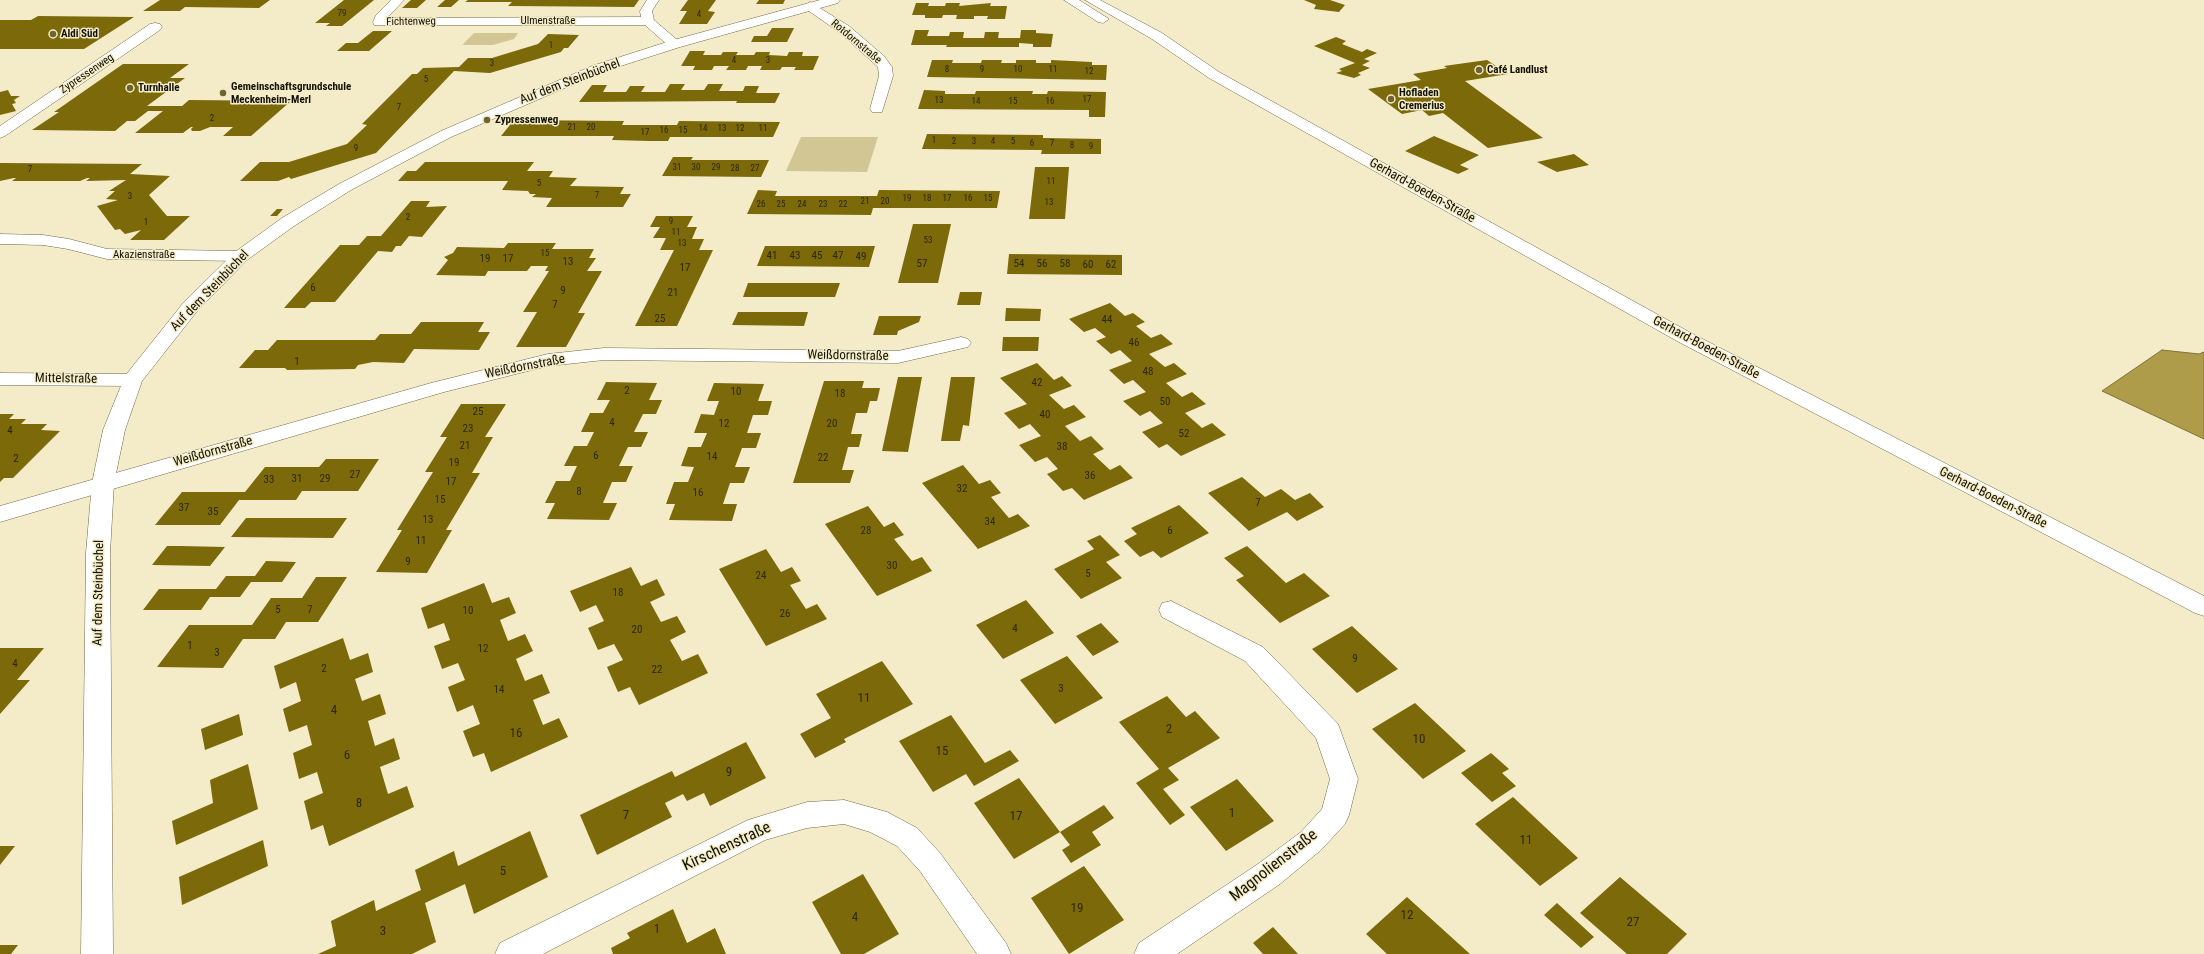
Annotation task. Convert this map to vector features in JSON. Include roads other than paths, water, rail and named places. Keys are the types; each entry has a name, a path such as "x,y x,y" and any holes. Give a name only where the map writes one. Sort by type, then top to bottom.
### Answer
{"street":[{"name":"Fichtenweg","path":"398,0 382,15 379,22 448,21"},
{"path":"653,0 646,11 648,21 675,44"},
{"name":"Auf dem Steinbüchel","path":"97,954 98,553 102,483 114,430 132,380 191,306 241,256 334,193 446,134 597,69 675,44 834,0"},
{"name":"Gerhard-Boeden-Straße","path":"1070,0 1146,44 1214,75 1684,337 2204,607"},
{"name":"Gerhard-Boeden-Straße","path":"1091,0 1157,36 1214,75"},
{"name":"Rotdornstraße","path":"810,6 844,29 879,59 885,67 886,76 877,109"},
{"name":"Ulmenstraße","path":"448,21 648,21"},
{"name":"Zypressenweg","path":"0,133 155,27"},
{"name":"Zypressenweg","path":"0,124 19,120"},
{"name":"Akazienstraße","path":"0,239 62,243 107,254 241,256"},
{"name":"Weißdornstraße","path":"0,514 102,483 438,387 548,360 604,354 898,357 961,343"},
{"name":"Mittelstraße","path":"0,378 132,380"},
{"name":"Magnolienstraße","path":"1150,954 1269,874 1311,841 1335,815 1344,779 1328,732 1254,654 1171,610"},
{"name":"Kirschenstraße","path":"511,954 540,947 758,829 807,816 844,812 877,821 907,836 930,862 995,954"}],"place":[{"name":"Aldi Süd","path":"53,34"},
{"name":"Café Landlust","path":"1479,70"},
{"name":"Turnhalle","path":"130,88"},
{"name":"Gemeinschaftsgrundschule Meckenheim-Merl","path":"223,93"},
{"name":"Hofladen Cremerius","path":"1391,99"},
{"name":"Zypressenweg","path":"487,120"}]}
